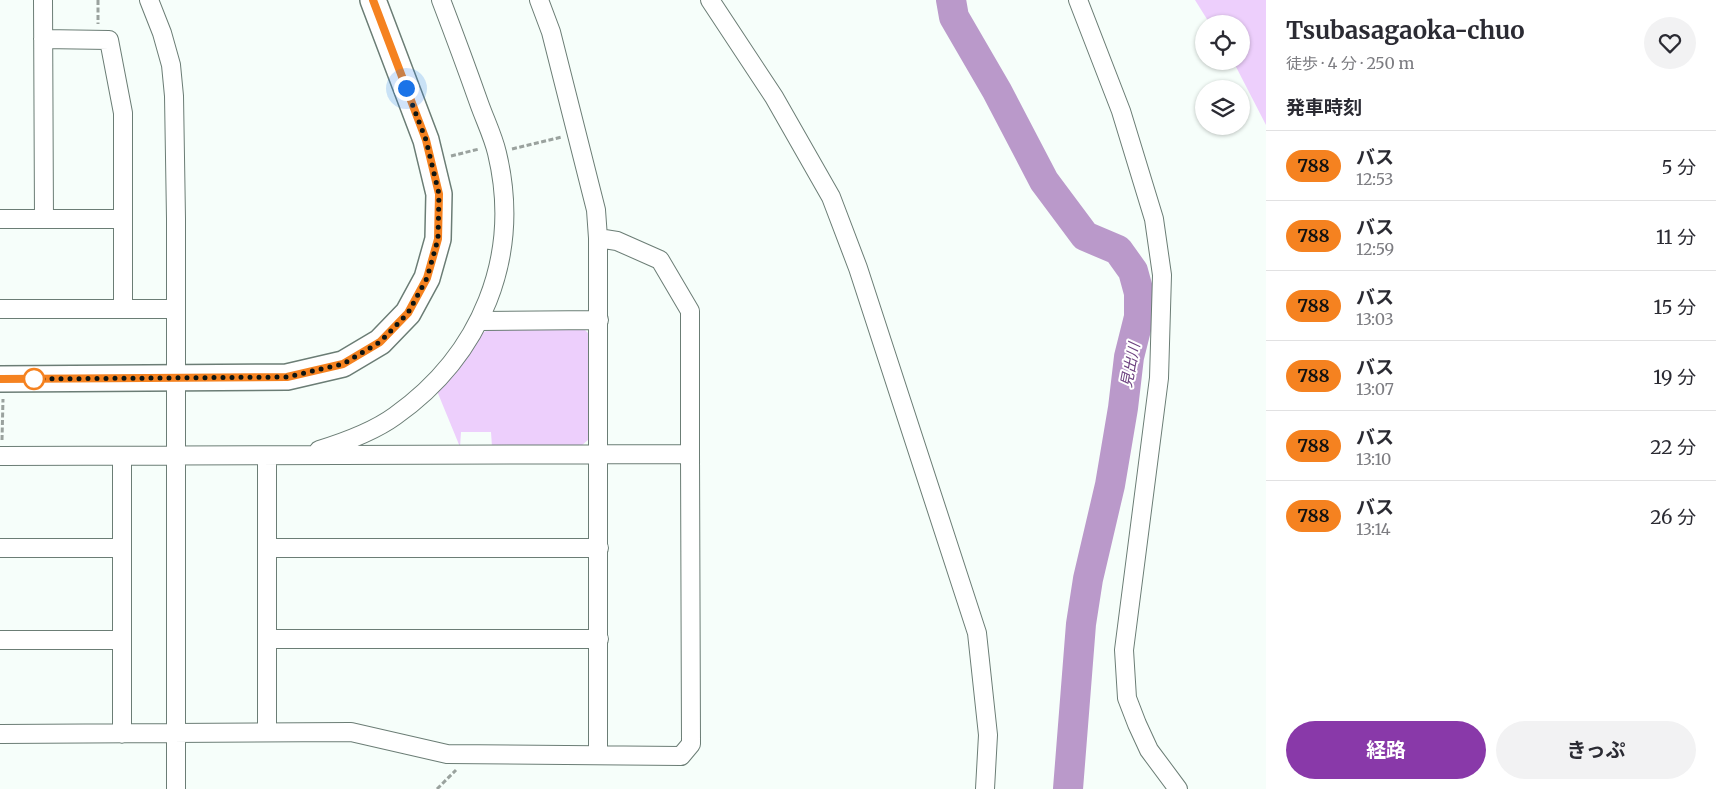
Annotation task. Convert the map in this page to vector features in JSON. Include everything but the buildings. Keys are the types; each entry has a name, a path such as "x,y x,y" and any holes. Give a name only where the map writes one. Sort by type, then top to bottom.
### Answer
{"street":[{"path":"43,0 44,219"},
{"path":"149,0 169,57 173,88 176,309 176,789"},
{"path":"1,379 287,377 343,364 380,342 408,313 427,278 438,239 439,194 426,140 374,0"},
{"path":"302,456 348,441 394,417 422,395 450,366 480,321 495,280 501,252 504,217 502,183 495,149 441,0"},
{"path":"539,0 551,32 596,210 598,238 599,455 598,755"},
{"path":"710,0 774,97 831,197 858,268 977,633 988,735 985,789"},
{"path":"1078,0 1121,111 1154,219 1162,275 1159,378 1124,650 1127,698 1137,724 1149,750 1178,789"},
{"path":"44,39 109,40 123,113 123,309"},
{"path":"0,219 123,219"},
{"path":"0,734 351,732 447,754 681,756 691,744 690,311 660,260 617,241 598,238"},
{"path":"0,309 176,309"},
{"path":"480,321 598,320"},
{"path":"1,456 690,454"},
{"path":"122,456 122,734"},
{"path":"266,732 268,639 267,456"},
{"path":"0,548 122,548"},
{"path":"267,548 598,548"},
{"path":"268,639 598,639"},
{"path":"0,640 122,640"}],"path":[{"path":"98,0 98,39"},
{"path":"431,161 576,133"},
{"path":"1,379 1,456"}],"shaded area":[{"path":"1195,0 1266,0 1266,125 1250,94 1250,80 1243,80 1238,70 1250,70 1250,15 1204,15"},
{"path":"583,328 589,334 589,439 580,447 492,447 491,432 461,432 460,447 437,391 479,334 491,329"}],"waterway":[{"name":"見出川","path":"951,0 954,17 997,91 1044,181 1085,236 1118,250 1133,271 1139,293 1139,317 1129,357 1123,408 1110,485 1088,579 1081,624 1068,789"}],"bus line":[{"name":"788","path":"0,379 287,377 343,364 380,342 408,313 427,278 438,239 439,194 426,140 373,0"}],"route":[{"path":"34,379 287,377 343,364 380,342 408,313 427,278 438,239 439,194 426,140 406,88"}]}
